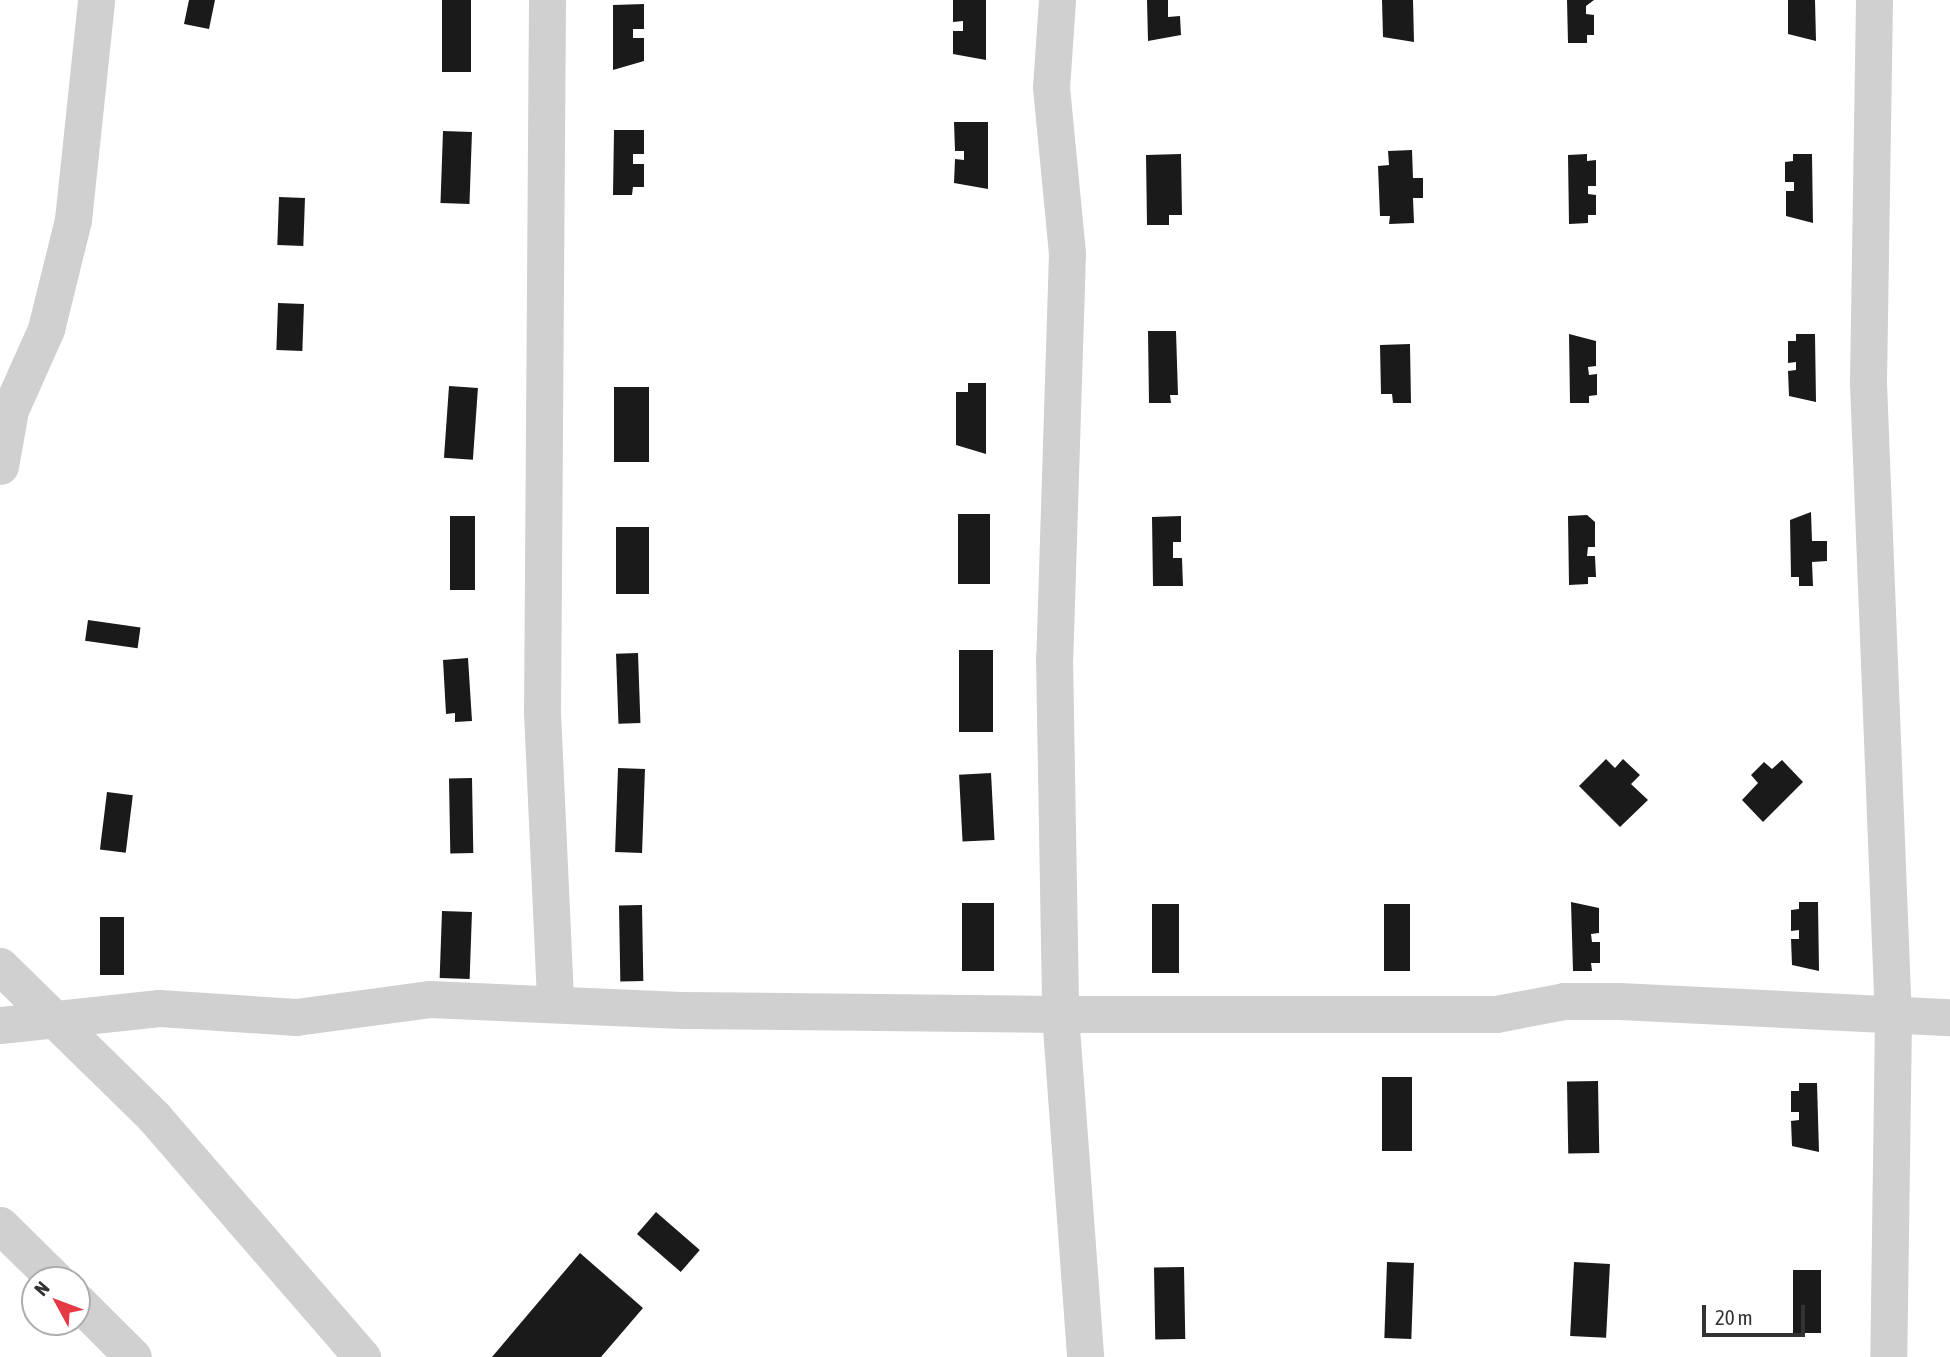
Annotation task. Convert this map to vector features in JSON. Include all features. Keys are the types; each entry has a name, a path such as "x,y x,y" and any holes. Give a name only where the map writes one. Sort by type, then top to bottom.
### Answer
{"street":[{"path":"0,466 10,411 46,329 73,220 96,0"},
{"path":"547,0 542,712 555,1000"},
{"path":"1057,0 1051,87 1066,253 1054,657 1060,1014 1085,1357"},
{"path":"1874,0 1868,383 1893,1019 1888,1357"},
{"path":"0,938 4,970 2,1025 61,1022 159,1008 296,1017 429,999 555,1000 681,1010 1060,1014 1496,1014 1564,1001 1619,1001 1893,1019 1950,1017"},
{"path":"4,970 61,1022 154,1117 362,1357"},
{"path":"0,1225 42,1266"},
{"path":"91,1315 133,1357"}],"building":[{"path":"189,0 215,0 209,29 184,24"},
{"path":"442,0 471,0 471,72 442,72"},
{"path":"953,0 986,0 986,60 953,54 953,31 963,31 963,21 953,22"},
{"path":"1147,0 1168,0 1168,17 1180,16 1181,35 1148,41"},
{"path":"1382,0 1413,0 1414,42 1383,37"},
{"path":"1567,0 1594,0 1586,6 1586,14 1594,15 1594,35 1587,35 1587,43 1568,43"},
{"path":"1788,0 1815,0 1816,41 1788,34"},
{"path":"644,4 644,29 633,29 633,38 644,38 644,61 613,70 613,5"},
{"path":"954,122 988,122 988,189 954,183 955,159 964,160 964,151 955,151"},
{"path":"614,130 644,130 644,154 633,154 633,164 644,164 644,187 633,187 632,195 613,195"},
{"path":"443,131 472,132 469,204 440,203"},
{"path":"1412,150 1413,178 1423,178 1423,198 1413,198 1414,223 1389,224 1390,216 1380,216 1378,166 1389,165 1388,151"},
{"path":"1181,154 1182,215 1169,215 1169,225 1147,225 1146,155"},
{"path":"1587,154 1587,161 1596,160 1596,186 1588,186 1588,194 1596,195 1596,215 1588,215 1588,223 1569,224 1568,155"},
{"path":"1793,154 1812,154 1813,223 1786,216 1786,191 1794,191 1794,182 1785,182 1785,162 1793,161"},
{"path":"279,197 305,198 303,246 277,245"},
{"path":"278,303 304,304 302,351 276,350"},
{"path":"1148,331 1176,331 1178,395 1170,395 1171,403 1149,403"},
{"path":"1569,334 1596,341 1596,366 1588,367 1589,375 1597,374 1597,395 1589,396 1589,403 1570,403"},
{"path":"1796,334 1815,334 1816,402 1789,396 1788,371 1796,370 1796,362 1788,363 1788,341 1796,341"},
{"path":"1410,344 1411,403 1393,403 1392,394 1381,394 1380,345"},
{"path":"968,383 986,383 986,454 956,445 956,392 968,392"},
{"path":"449,386 478,388 473,460 444,458"},
{"path":"614,387 649,387 649,462 614,462"},
{"path":"1811,512 1812,541 1827,541 1827,561 1812,562 1813,586 1799,586 1799,577 1791,577 1790,520"},
{"path":"958,514 990,514 990,584 958,584"},
{"path":"1587,515 1595,522 1595,547 1588,547 1587,556 1595,556 1596,577 1588,577 1588,584 1569,585 1568,516"},
{"path":"450,516 475,516 475,590 450,590"},
{"path":"1181,516 1181,542 1173,542 1173,558 1182,558 1183,586 1153,586 1152,517"},
{"path":"616,527 649,527 649,594 616,594"},
{"path":"88,620 140,627 138,648 85,641"},
{"path":"959,650 993,650 993,732 959,732"},
{"path":"638,653 640,723 618,724 616,654"},
{"path":"468,658 472,721 455,722 455,713 446,714 443,660"},
{"path":"1606,759 1615,768 1623,759 1640,775 1631,784 1648,800 1620,827 1579,786"},
{"path":"1782,760 1803,782 1763,822 1742,800 1758,783 1751,775 1764,762 1772,769"},
{"path":"618,768 645,769 642,853 615,852"},
{"path":"991,773 995,840 963,842 959,775"},
{"path":"449,778 472,778 473,853 450,853"},
{"path":"107,792 133,795 126,853 100,850"},
{"path":"1571,902 1599,908 1599,933 1591,934 1592,942 1600,942 1600,963 1591,963 1592,971 1573,971"},
{"path":"1799,902 1818,902 1819,971 1792,965 1791,939 1799,939 1799,930 1791,931 1791,910 1799,909"},
{"path":"962,903 994,903 994,971 962,971"},
{"path":"1152,904 1179,904 1179,973 1152,973"},
{"path":"1384,904 1410,904 1410,971 1384,971"},
{"path":"619,905 642,905 643,981 620,981"},
{"path":"442,911 472,912 470,979 440,978"},
{"path":"100,917 124,917 124,975 100,975"},
{"path":"1382,1077 1412,1077 1412,1151 1382,1151"},
{"path":"1598,1081 1599,1153 1568,1154 1567,1082"},
{"path":"1799,1083 1817,1083 1819,1152 1792,1146 1791,1121 1799,1120 1799,1112 1791,1112 1791,1091 1799,1091"},
{"path":"656,1212 700,1250 681,1272 637,1234"},
{"path":"580,1253 643,1308 601,1357 492,1357"},
{"path":"1387,1262 1414,1263 1411,1339 1384,1338"},
{"path":"1574,1262 1610,1264 1606,1338 1570,1336"},
{"path":"1184,1267 1185,1339 1155,1340 1154,1268"},
{"path":"1793,1270 1821,1270 1821,1333 1793,1333"}]}
